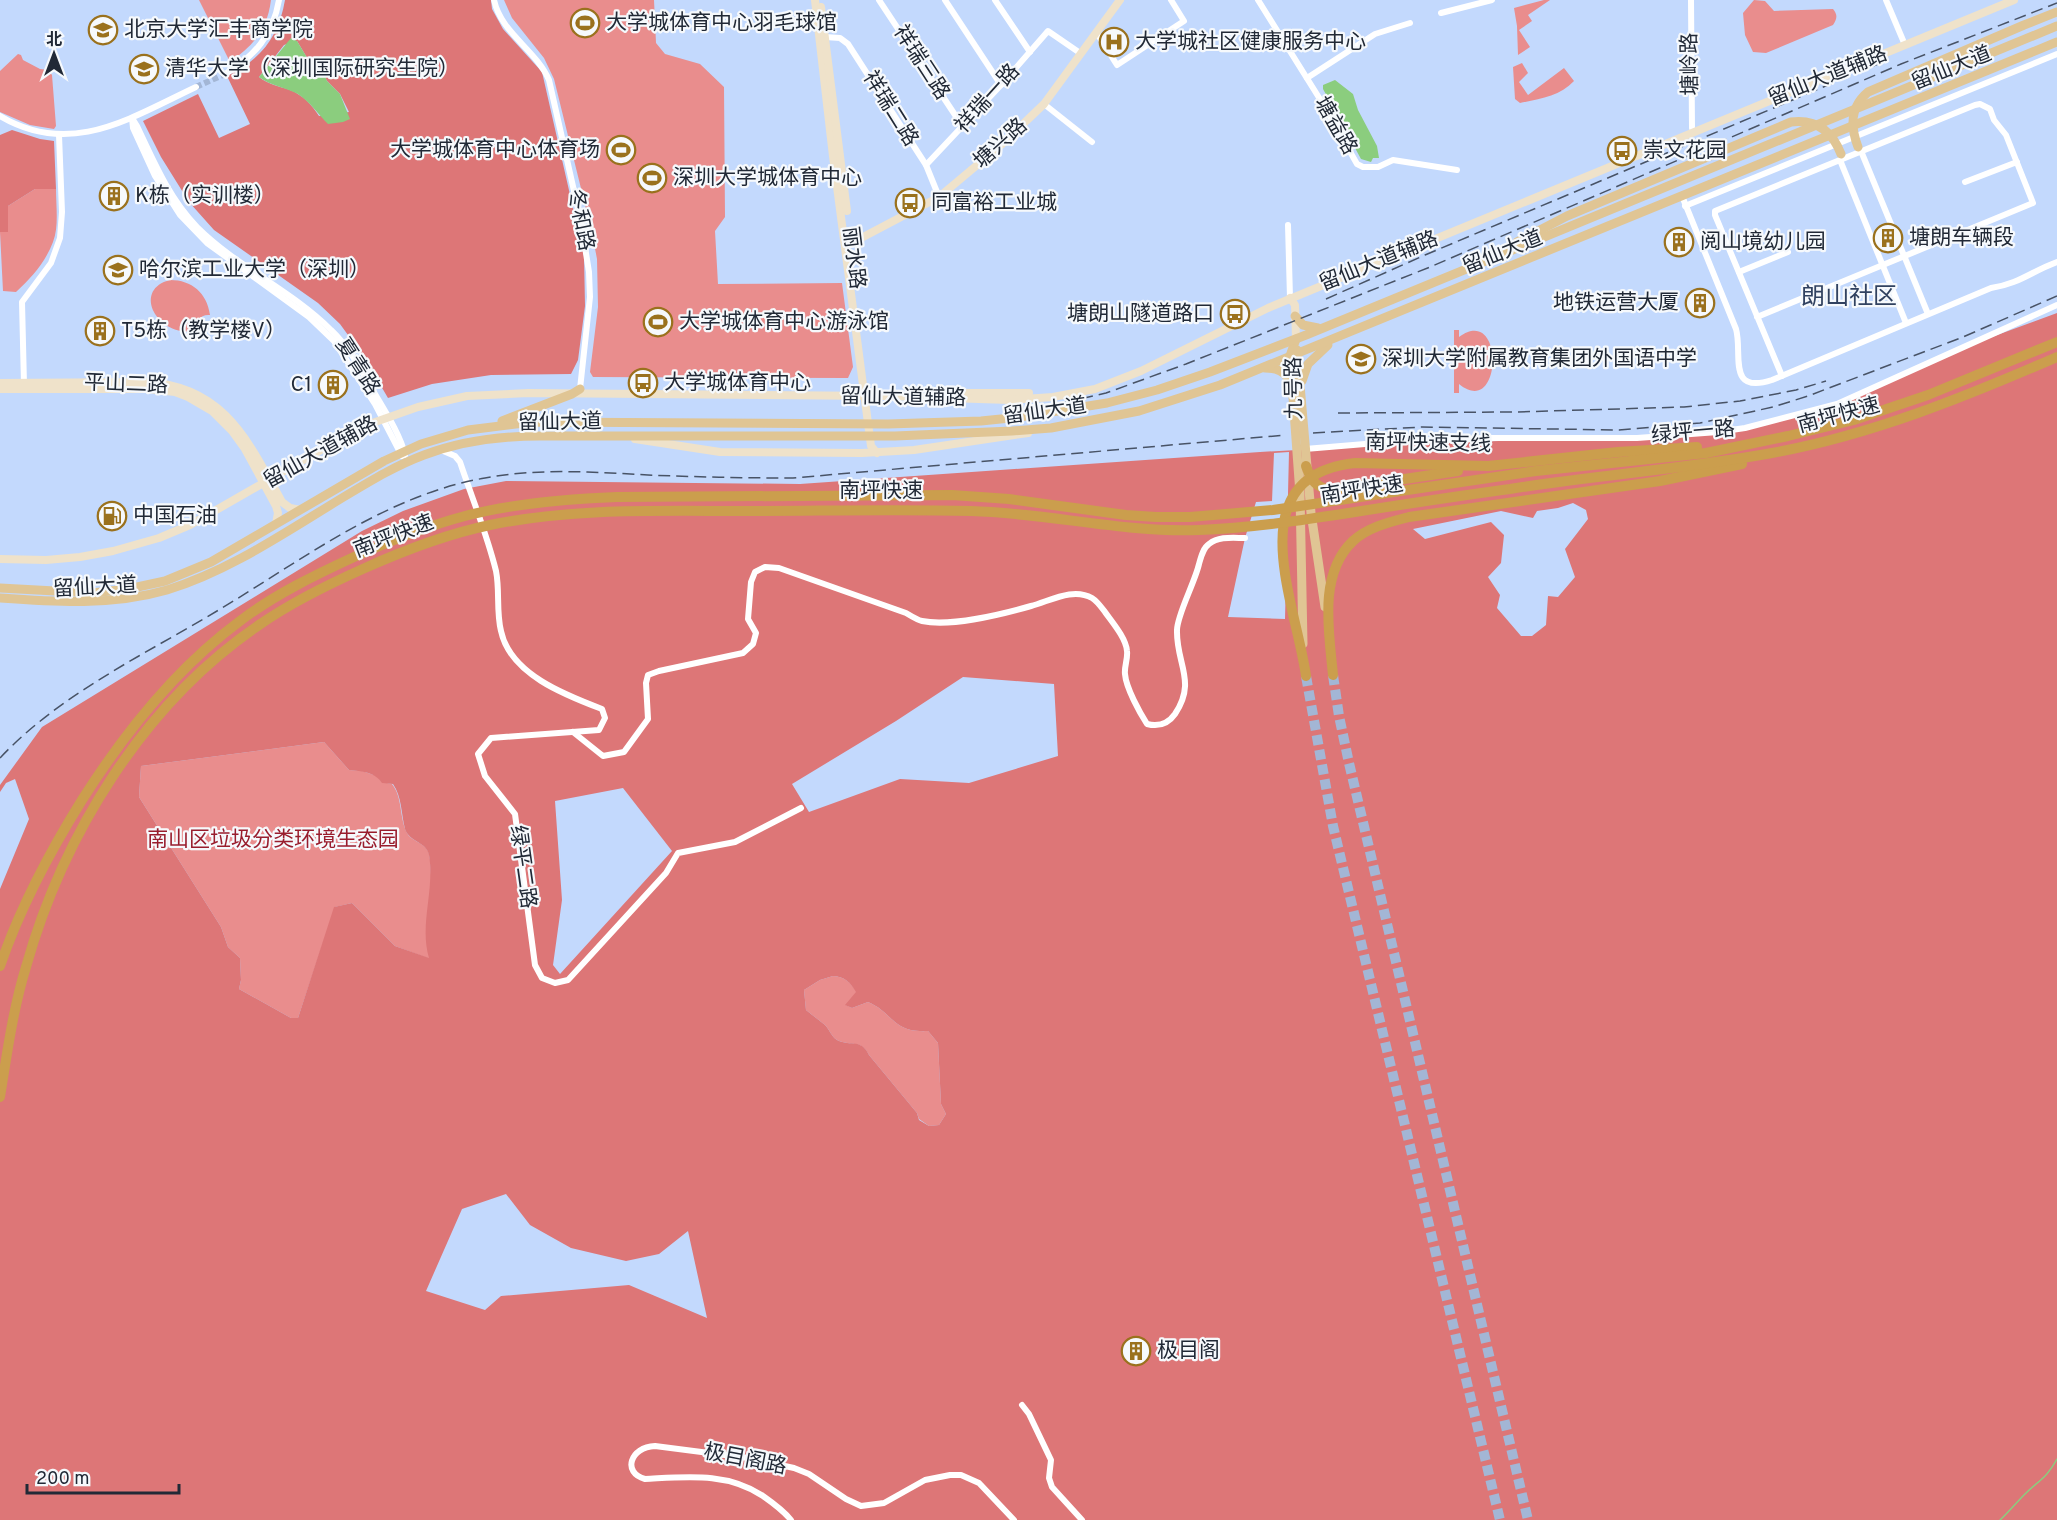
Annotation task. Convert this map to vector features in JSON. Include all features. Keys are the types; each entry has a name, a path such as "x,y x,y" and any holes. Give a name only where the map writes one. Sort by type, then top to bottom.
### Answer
{"highway":[{"name":"南坪快速","path":"0,966 20,915 51,852 93,784 123,738 186,667 240,620 336,565 407,535 466,515 506,507 617,497 952,495 1010,499 1126,515 1190,517 1273,510 1536,471 1690,455 1757,443 1836,425 1928,395 2057,342"},
{"name":"南坪快速","path":"0,1097 18,998 25,968 39,928 70,853 125,760 169,705 237,641 262,622 373,564 431,542 488,526 553,516 618,511 967,511 1037,516 1130,528 1198,530 1280,523 1778,453 1844,436 1924,411 2057,357"},
{"name":"南坪快速支线","path":"1306,676 1281,536 1284,514 1293,496 1309,478 1326,469 1344,464 1365,463 1488,466 1618,452 1757,443"},
{"path":"1333,675 1328,621 1335,567 1343,552 1354,540 1370,530 1388,522 1409,517 1695,476 1778,453"},
{"path":"1306,466 1313,482 1324,489 1331,490 1488,466"}],"main road":[{"name":"丽水路","path":"815,0 833,156 848,245"},
{"name":"丽水路","path":"820,0 872,446 877,453"},
{"name":"塘兴路","path":"848,245 939,197 1001,145 1044,104 1120,0"},
{"name":"留仙大道辅路","path":"867,394 885,392 1023,394 1094,384 1134,369 1266,303 1290,296 2003,0"},
{"name":"留仙大道辅路","path":"0,559 80,557 147,542 190,525 347,430 436,397 465,392 512,388 576,391 867,394 1011,400 1053,397 1095,389 1141,371 1290,296 1692,128 2014,0"},
{"path":"1859,150 1852,130 1852,117 1858,103 1868,92 2024,24 2057,12"},
{"name":"留仙大道","path":"0,588 92,593 148,585 195,570 300,510 444,436 486,426 532,422 888,424 981,421 1107,403 1185,381 1324,328 2057,26"},
{"name":"留仙大道","path":"0,598 99,602 148,595 182,585 238,559 389,470 404,456 468,442 519,436 895,436 983,433 1051,428 1139,411 1181,399 1257,370 2057,42"},
{"path":"1470,267 1602,200 1791,122 1807,122 1820,126 1833,138 1841,157"},
{"path":"1290,296 1295,305 1296,339"},
{"path":"1295,316 1299,322 1309,328 1324,328"},
{"path":"1297,393 1308,364 1323,348 1346,334"},
{"name":"九号路","path":"1296,339 1294,355 1301,513 1302,650"},
{"path":"1257,370 1271,368 1284,372 1297,393"},
{"name":"平山二路","path":"0,389 24,386 156,382 185,389 215,405 243,434 266,480 277,509 276,524"},
{"name":"平山二路","path":"0,383 24,386"},
{"path":"486,426 576,391"},
{"name":"九号路","path":"1297,393 1311,513 1328,621"},
{"name":"留仙大道辅路","path":"605,435 720,452 877,453 903,452 1003,438 1051,428"},
{"name":"留仙大道辅路","path":"0,553 40,555 74,552 145,538 187,522 266,480"},
{"name":"平山二路","path":"266,480 285,506 300,510"}],"street":[{"path":"225,74 247,60 263,41 271,28 279,0"},
{"name":"冬和路","path":"494,0 508,28 545,69 579,212 588,264 590,297 576,391"},
{"name":"祥瑞三路","path":"879,0 963,127"},
{"path":"945,0 1001,86"},
{"path":"995,0 1030,52"},
{"path":"1095,32 1117,65 1184,21 1170,0"},
{"name":"塘益路","path":"1258,0 1357,164 1363,167 1378,167 1393,160 1457,170"},
{"path":"1441,13 1492,0"},
{"name":"塘岭路","path":"1691,0 1692,128"},
{"path":"1886,0 1904,43"},
{"path":"1307,78 1375,34 1410,23"},
{"name":"祥瑞一路","path":"926,165 1001,86 1048,31 1080,53"},
{"name":"祥瑞二路","path":"825,37 840,38 848,44 926,165 939,197"},
{"path":"1686,206 2057,54"},
{"path":"0,116 32,131 59,135 90,133 132,118 196,87"},
{"path":"1044,104 1092,142"},
{"path":"1757,318 2033,203 2006,135 1994,120 1990,109 1980,104 1841,157 1715,211 1738,272 1757,318 1782,376"},
{"name":"夏青路","path":"132,118 166,186 190,219 212,240 312,313 332,331 357,363 404,456"},
{"path":"24,386 22,302 51,263 60,238 62,212 59,135"},
{"path":"1859,150 1928,314"},
{"path":"1841,157 1906,323"},
{"path":"1965,182 2017,162"},
{"path":"1682,196 1738,335 1738,370 1748,381 1762,383 1782,376 1991,288 2027,278 2038,269 2057,262"},
{"path":"1288,225 1290,296"},
{"path":"1738,272 1788,252"},
{"name":"绿坪一路","path":"1305,449 1389,442 1489,438 1637,438 1745,428 1837,404 2057,305"},
{"path":"460,462 461,452 468,442"},
{"path":"439,449 452,454 460,462"},
{"name":"绿平二路","path":"460,462 496,572 499,619 506,647 542,683 602,709 605,718 599,730 491,738 478,754 485,776 515,814 535,965 542,978 555,983 568,980 666,873 678,853 735,842 801,808"},
{"path":"573,732 603,756 624,752 648,719 646,684 648,675 743,653 753,644 756,633 748,619 751,582 755,572 765,567 779,568 906,613 921,621 971,619 1031,606 1061,595 1093,598 1123,639 1127,651 1124,674 1142,716 1147,724 1155,726 1171,719 1186,688 1178,649 1177,626 1196,579 1204,549 1214,540 1245,538"},
{"path":"1022,1405 1029,1414 1051,1460 1049,1478 1052,1487 1082,1520"},
{"name":"极目阁路","path":"791,1520 768,1499 753,1489 734,1481 713,1477 645,1479 638,1477 632,1465 635,1454 642,1448 655,1446 682,1448 759,1461 802,1471 846,1500 861,1506 891,1500 925,1480 961,1475 979,1483 1014,1520"}],"green space":[{"path":"199,0 271,0 266,20 258,36 230,62"},
{"name":"深圳大学城体育中心","path":"504,0 654,0 656,43 665,54 700,64 724,87 725,217 715,231 718,284 842,283 853,367 848,378 593,377 590,372 598,307 597,259 592,233 554,79 544,58 512,18"},
{"path":"1550,0 1528,15 1532,21 1519,30 1530,47 1518,55 1514,8"},
{"path":"1754,0 1765,1 1774,11 1833,9 1836,19 1833,25 1766,53 1753,52 1745,35 1743,13"},
{"path":"18,54 23,60 40,69 48,70 52,75 56,126 54,129 30,125 0,112 0,71"},
{"path":"1522,63 1528,73 1519,82 1528,95 1564,68 1574,81 1556,93 1520,103 1515,99 1513,67"},
{"path":"35,189 56,189 55,236 46,257 27,281 16,292 3,291 0,232 8,232 8,206"},
{"path":"170,280 192,285 206,300 210,315 199,319 199,330 185,331 172,328 154,313 151,303 152,294 158,285"},
{"path":"1454,330 1459,330 1459,337 1474,331 1485,335 1491,346 1493,361 1490,376 1484,387 1474,391 1459,384 1459,393 1454,393"},
{"name":"南山区垃圾分类环境生态园","path":"324,742 349,770 362,771 377,776 382,782 392,784 398,795 407,833 428,851 431,885 430,959 395,946 352,903 335,907 298,1018 291,1018 239,989 240,958 228,947 221,927 139,797 141,766"},
{"path":"833,976 847,981 857,992 846,1005 852,1008 868,1002 877,1006 900,1026 916,1031 928,1031 938,1043 941,1104 946,1114 939,1125 929,1126 919,1119 917,1113 863,1047 837,1040 825,1025 806,1010 804,990 820,980"}],"shaded area":[{"path":"285,0 491,0 492,9 503,29 542,72 584,256 585,306 578,360 571,374 491,375 432,384 388,398 364,357 340,324 318,303 214,230 189,202 161,157 143,121 198,94 219,138 250,124 227,76 250,62 266,46 273,36","holes":["297,41 309,61 320,68 327,81 340,94 349,112 319,116 299,95 270,84 259,77 284,45"]},
{"path":"291,38 297,41 309,61 321,68 327,81 340,94 350,119 328,124 298,94 259,77"},
{"path":"1335,80 1353,94 1358,110 1377,146 1379,158 1373,158 1371,162 1361,159 1323,89 1323,85"},
{"path":"12,130 54,141 56,189 35,189 8,206 8,232 0,232 0,135"},
{"path":"2057,313 2057,1520 0,1520 0,889 29,819 15,779 6,783 0,792 0,785 42,727 362,531 403,511 464,489 506,481 800,484 1260,452 1718,433 1838,405 1978,342","holes":["1289,452 1285,619 1228,617 1245,538 1256,502 1272,501 1274,453","1573,503 1586,510 1588,519 1565,549 1575,577 1558,597 1548,596 1546,625 1532,636 1521,636 1497,608 1500,595 1488,577 1501,563 1504,535 1491,522 1425,539 1413,529 1501,511 1533,518 1537,511","963,677 1054,684 1058,756 969,783 900,779 809,812 792,784","324,742 349,770 367,773 376,776 382,783 393,784 400,800 407,833 428,851 430,881 426,945 429,958 395,946 352,903 334,907 298,1018 291,1018 239,989 240,958 228,947 221,927 139,797 141,766","623,788 672,851 560,974 553,965 562,900 555,801","833,976 841,978 849,983 856,992 845,1005 852,1008 868,1002 877,1006 900,1026 916,1031 928,1031 938,1043 941,1104 946,1114 939,1125 929,1126 919,1120 917,1113 863,1046 842,1042 833,1037 825,1025 806,1010 804,990 820,980","506,1194 530,1225 571,1248 626,1261 659,1254 688,1231 707,1318 629,1285 501,1296 485,1310 426,1291 462,1209"]}],"waterway":[{"path":"2000,1520 2046,1475 2057,1459"}],"tunnel":[{"path":"196,87 225,74"},
{"path":"1333,675 1349,763 1528,1520"},
{"path":"1306,676 1333,826 1500,1520"}],"railway":[{"path":"1010,409 1058,404 1106,393 1186,364 1430,267 1901,64 2057,3"},
{"path":"1326,299 1878,64"},
{"path":"1313,433 1422,427 1619,430 1700,423 1773,407 1808,396 1963,337 2057,296"},
{"path":"1338,413 1516,412 1684,407 1740,401 1796,390 1826,381"},
{"path":"0,758 50,714 105,676 348,531 414,498 449,486 505,475 546,472 793,478 1286,435"}],"place":[{"name":"大学城体育中心羽毛球馆","path":"585,23"},
{"name":"北京大学汇丰商学院","path":"103,30"},
{"name":"大学城社区健康服务中心","path":"1114,42"},
{"name":"清华大学（深圳国际研究生院）","path":"144,69"},
{"name":"大学城体育中心体育场","path":"621,150"},
{"name":"崇文花园","path":"1622,151"},
{"name":"深圳大学城体育中心","path":"652,178"},
{"name":"K栋（实训楼）","path":"114,196"},
{"name":"同富裕工业城","path":"910,203"},
{"name":"塘朗车辆段","path":"1888,238"},
{"name":"阅山境幼儿园","path":"1679,242"},
{"name":"哈尔滨工业大学（深圳）","path":"118,270"},
{"name":"地铁运营大厦","path":"1700,303"},
{"name":"塘朗山隧道路口","path":"1235,314"},
{"name":"大学城体育中心游泳馆","path":"658,322"},
{"name":"T5栋（教学楼V）","path":"100,331"},
{"name":"深圳大学附属教育集团外国语中学","path":"1361,359"},
{"name":"大学城体育中心","path":"643,383"},
{"name":"C1","path":"333,385"},
{"name":"中国石油","path":"112,516"},
{"name":"极目阁","path":"1136,1351"}],"district":[{"name":"朗山社区","path":"1849,298"}]}
